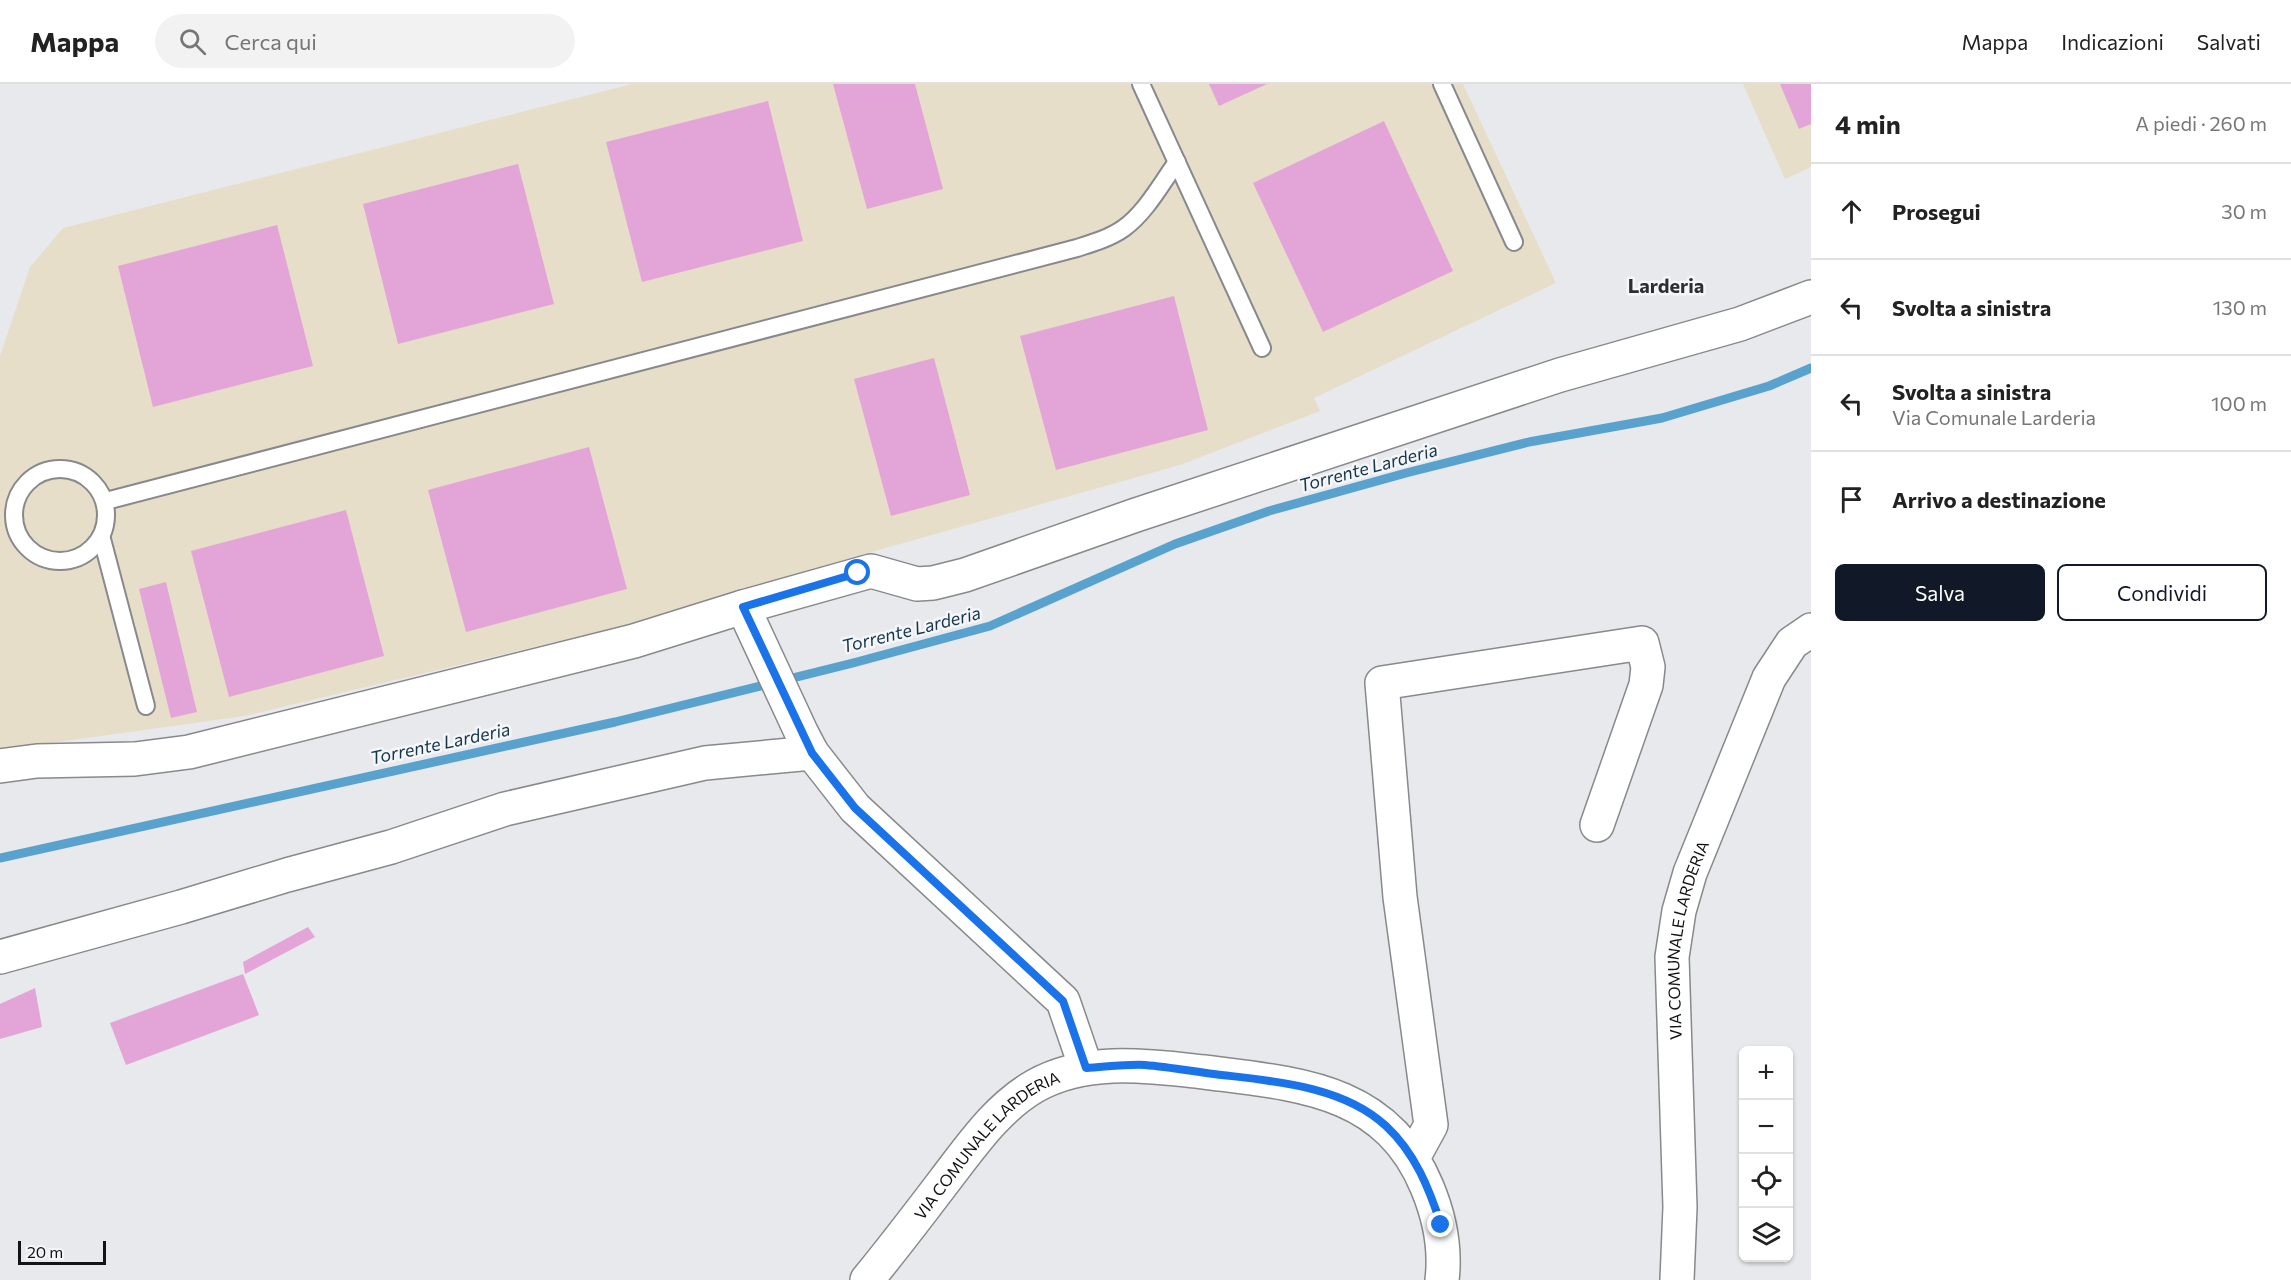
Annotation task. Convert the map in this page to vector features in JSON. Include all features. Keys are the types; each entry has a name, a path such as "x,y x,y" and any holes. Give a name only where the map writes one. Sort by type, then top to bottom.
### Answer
{"street":[{"path":"0,766 37,761 135,759 189,752 746,614 871,571 917,584 933,583 965,575 1136,515 1560,375 1740,324 1811,297"},
{"path":"746,614 807,743 855,808 1063,1001 1086,1068"},
{"name":"VIA COMUNALE LARDERIA","path":"1677,1280 1680,1207 1672,966 1679,911 1690,873 1769,678 1792,643 1811,630"},
{"path":"1413,1158 1431,1125 1400,897 1382,683 1642,643 1648,668 1647,685 1597,825"},
{"path":"0,957 287,875 391,848 505,808 705,763 807,743"},
{"name":"VIA COMUNALE LARDERIA","path":"867,1280 984,1130 1013,1099 1058,1075 1086,1068 1144,1065 1275,1081 1318,1091 1370,1113 1386,1126 1413,1158 1429,1191 1441,1225 1444,1247 1442,1280"}],"lane":[{"path":"1141,84 1262,348"},
{"path":"1442,84 1514,242"},
{"path":"106,501 1077,248 1105,239 1124,228 1142,210 1176,162"},
{"path":"102,539 86,555 65,563 45,560 28,550 17,533 14,516 18,496 30,480 52,469 69,468 85,475 98,485 106,501 102,539 146,706"}],"shaded area":[{"path":"632,84 1463,84 1556,283 1314,398 1320,411 1180,465 875,551 736,592 677,613 245,716 0,750 0,356 30,267 63,228"},
{"path":"1743,84 1811,84 1811,167 1785,179"}],"building":[{"path":"833,84 915,84 943,189 867,209"},
{"path":"1209,84 1267,84 1219,106"},
{"path":"1780,84 1811,84 1811,124 1799,129"},
{"path":"768,101 803,241 642,282 606,142"},
{"path":"1384,121 1453,271 1323,332 1253,183"},
{"path":"518,164 554,304 398,344 363,204"},
{"path":"277,225 313,366 153,407 118,266"},
{"path":"1174,296 1208,430 1056,470 1020,336"},
{"path":"934,358 970,495 891,516 854,379"},
{"path":"589,447 627,589 466,632 428,490"},
{"path":"346,510 384,656 229,697 191,551"},
{"path":"166,582 197,712 171,718 139,589"},
{"path":"308,927 315,937 245,974 243,962"},
{"path":"243,974 259,1015 126,1065 110,1023"},
{"path":"35,988 42,1027 0,1039 0,1004"}],"waterway":[{"name":"Torrente Larderia","path":"0,858 615,722 853,663 990,626 1175,544 1269,511 1529,442 1662,418 1769,386 1811,368"}],"district":[{"name":"Larderia","path":"1666,285"}],"route":[{"path":"858,573 743,607 812,753 855,808 1063,1001 1086,1068 1144,1065 1275,1081 1318,1091 1345,1101 1370,1113 1400,1141 1413,1158 1425,1181 1441,1225"}]}
